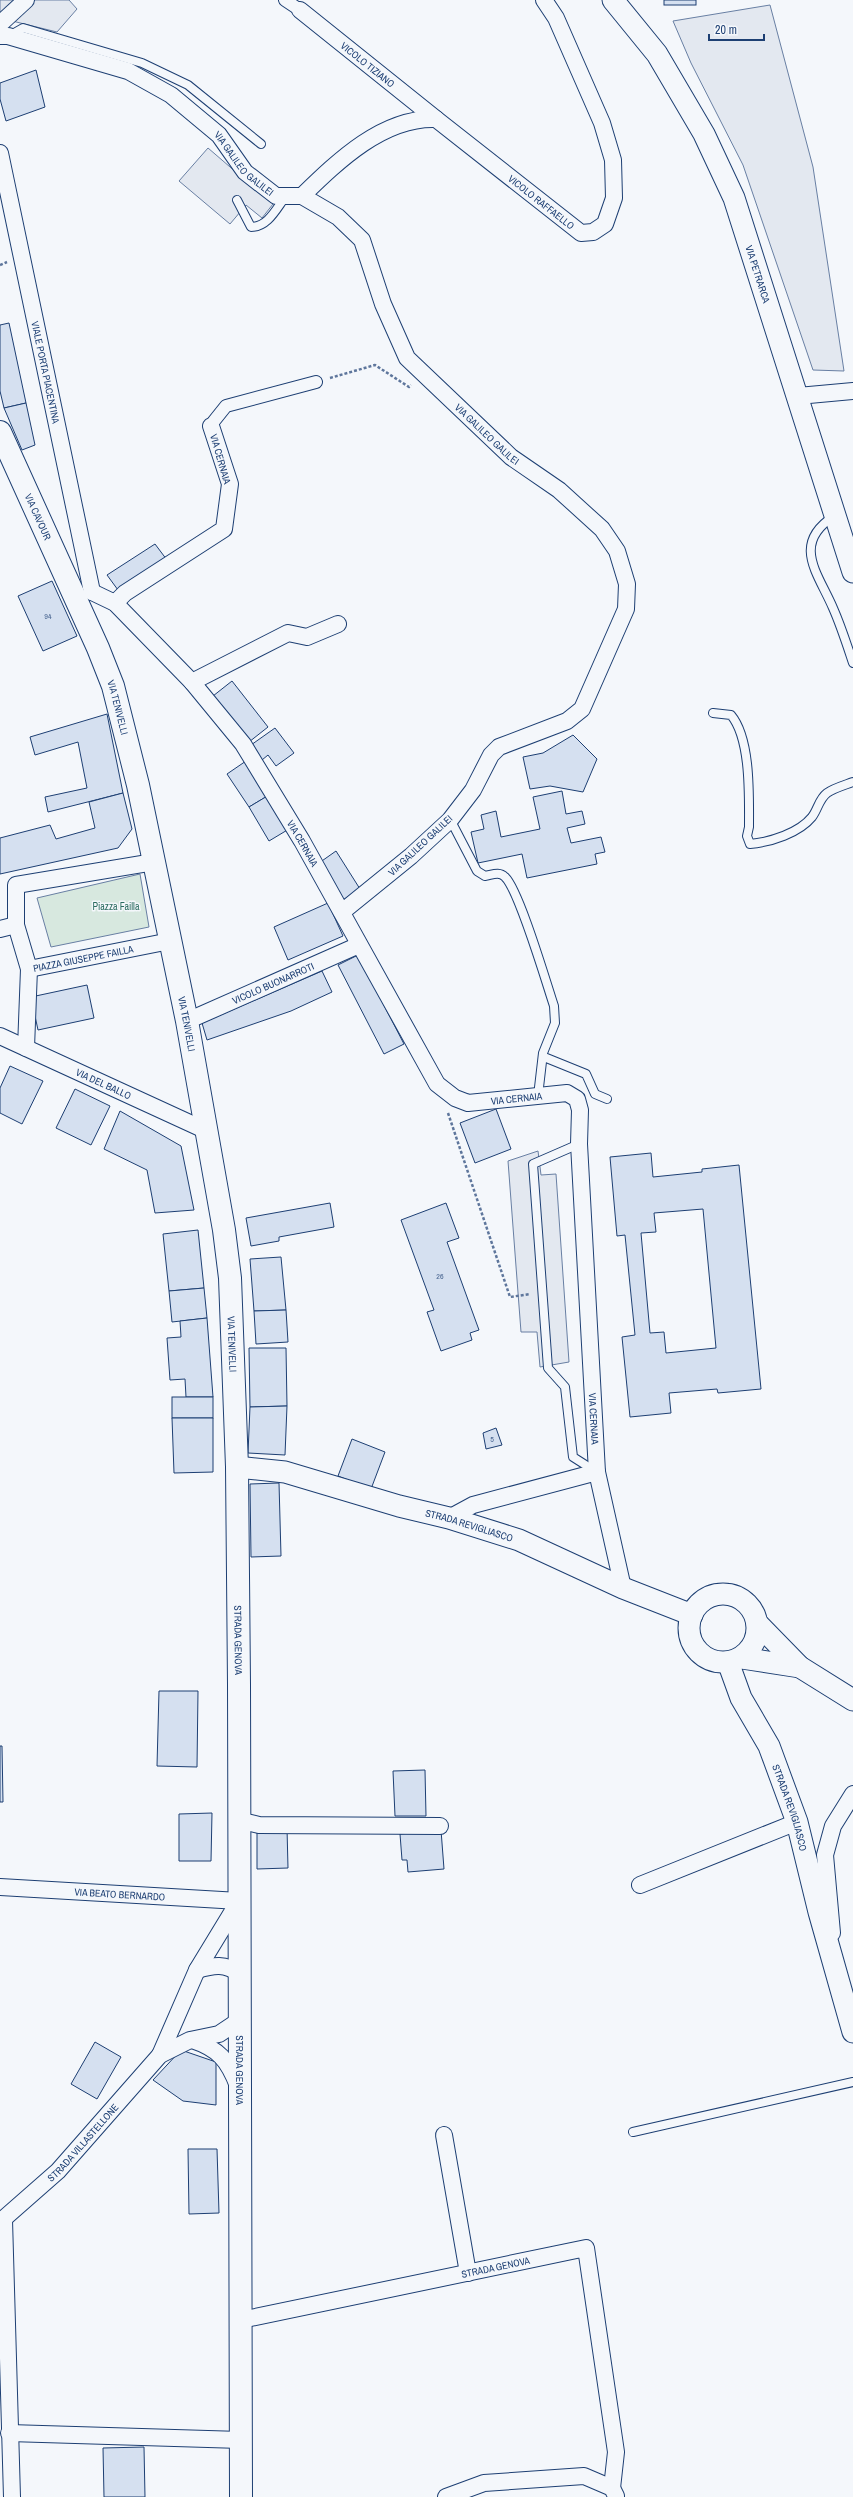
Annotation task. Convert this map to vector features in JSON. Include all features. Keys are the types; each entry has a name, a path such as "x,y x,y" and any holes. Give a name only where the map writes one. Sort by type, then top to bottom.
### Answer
{"main road":[{"name":"VIA CAVOUR","path":"0,432 84,596"},
{"name":"VIA TENIVELLI","path":"84,596 113,686 138,786 187,1021 207,1131 224,1230 230,1278 236,1463"},
{"name":"STRADA GENOVA","path":"236,1463 242,2497"}],"street":[{"path":"3,32 26,0"},
{"path":"285,0 300,10"},
{"name":"VICOLO RAFFAELLO","path":"436,119 581,233 593,232 605,224 614,198 613,160 602,123 556,18 544,0"},
{"name":"VIA PETRARCA","path":"613,0 657,54 704,134 734,198 837,515 853,572"},
{"name":"VICOLO TIZIANO","path":"300,10 436,119"},
{"name":"VIA GALILEO GALILEI","path":"3,32 128,71 171,95 219,135 245,172 276,196 294,196 338,217 362,240 383,304 407,358 511,457 559,490 602,529 617,551 627,584 626,609 582,709 567,721 499,747 491,755 473,790 451,821 411,856 342,912"},
{"path":"294,196 343,157 379,135 417,118 436,119"},
{"name":"VIALE PORTA PIACENTINA","path":"0,152 84,596"},
{"path":"213,423 226,406 316,382"},
{"path":"798,396 853,391"},
{"name":"VIA CERNAIA","path":"116,603 125,593 224,529 230,484 213,423"},
{"name":"VIA CERNAIA","path":"84,596 116,603 192,682 243,744 302,841 437,1084 455,1098 468,1103 567,1093 577,1098 580,1110 580,1144 597,1472 623,1588"},
{"path":"192,682 288,633 307,637 338,624"},
{"name":"PIAZZA GIUSEPPE FAILLA","path":"154,862 16,885 16,925 29,969 170,941"},
{"path":"0,929 16,925"},
{"name":"VICOLO BUONARROTI","path":"187,1021 359,945"},
{"path":"26,1048 29,969"},
{"name":"VIA DEL BALLO","path":"0,1036 207,1131"},
{"name":"STRADA REVIGLIASCO","path":"236,1463 286,1472 398,1506 449,1518 519,1540 623,1588 692,1615"},
{"path":"449,1518 473,1506 597,1472"},
{"path":"800,1667 735,1660 708,1659 699,1653 690,1635 692,1615 698,1605 706,1598 728,1594 739,1598 748,1604 758,1624 800,1667 853,1700"},
{"path":"735,1660 754,1643 758,1624"},
{"name":"STRADA REVIGLIASCO","path":"735,1660 741,1698 769,1746 797,1822 853,2032"},
{"name":"STRADA REVIGLIASCO","path":"834,1961 825,1855 833,1826 853,1794"},
{"path":"238,1820 259,1825 440,1826"},
{"path":"640,1885 797,1822"},
{"name":"VIA BEATO BERNARDO","path":"0,1887 239,1901"},
{"name":"STRADA VILLASTELLONE","path":"160,2056 197,1970 239,1901"},
{"path":"197,1970 217,1965 233,1969 240,1974"},
{"name":"STRADA VILLASTELLONE","path":"2,2221 58,2171 160,2056 176,2046 190,2040 219,2034 240,2020"},
{"path":"190,2040 207,2045 222,2055 232,2071 240,2091"},
{"path":"444,2135 468,2273"},
{"path":"2,2221 12,2497"},
{"name":"STRADA GENOVA","path":"241,2320 586,2248 616,2452 614,2493"},
{"path":"9,2433 242,2440"},
{"path":"446,2497 484,2483 584,2476 614,2493"}],"lane":[{"path":"3,32 23,28 142,63 188,85 261,144"},
{"path":"237,200 246,222 251,227 258,227 264,224 294,196"},
{"path":"837,515 823,523 817,530 812,539 810,557 836,613 853,663"},
{"path":"713,713 731,715 737,722 749,770 749,828 747,836 750,844 759,843 800,829 813,816 821,799 828,792 853,782"},
{"path":"451,821 477,871 485,876 498,873 506,877 517,900 554,1006 555,1023 544,1057 538,1096"},
{"path":"544,1057 586,1074 595,1094 607,1099"},
{"path":"580,1144 533,1164 548,1368 565,1387 574,1457 597,1472"},
{"path":"633,2132 853,2082"}],"path":[{"path":"316,382 375,366 409,387 423,374"},
{"path":"455,1098 447,1115 510,1297 542,1292"}],"green space":[{"name":"Piazza Failla","path":"140,874 149,927 51,947 37,898"}],"shaded area":[{"path":"0,0 69,0 77,9 57,32 0,18"},
{"path":"770,5 813,167 844,371 813,370 743,165 691,63 673,21"},
{"path":"208,148 273,204 262,218 246,205 230,224 179,181"},
{"path":"538,1151 541,1175 556,1174 569,1362 540,1367 537,1332 521,1332 508,1161"}],"building":[{"path":"664,0 696,0 696,5 664,5"},
{"path":"36,70 45,107 6,121 0,99 0,83"},
{"path":"9,323 26,403 4,408 0,391 0,325"},
{"path":"26,403 35,445 22,450 4,408"},
{"path":"155,544 167,560 118,590 107,575"},
{"path":"52,581 77,636 43,651 18,596"},
{"path":"232,681 268,727 249,742 213,696"},
{"path":"107,714 123,793 48,812 45,797 87,788 78,742 35,755 30,737"},
{"path":"275,728 294,753 276,766 268,755 262,760 251,745"},
{"path":"573,735 597,759 583,792 550,786 530,789 523,757 543,753"},
{"path":"246,761 269,795 249,807 227,774"},
{"path":"562,791 566,814 582,811 585,824 567,828 571,843 601,837 605,852 595,854 597,864 527,878 522,854 478,863 471,832 484,829 481,815 496,811 501,837 540,829 533,797"},
{"path":"123,793 132,829 118,848 0,874 0,838 50,825 56,839 95,828 89,802"},
{"path":"269,795 289,829 269,841 249,807"},
{"path":"336,851 360,889 343,900 319,863"},
{"path":"328,903 343,936 288,960 274,927"},
{"path":"358,955 404,1044 384,1054 338,965"},
{"path":"322,971 332,992 291,1011 207,1040 202,1023"},
{"path":"87,985 94,1018 38,1030 31,997"},
{"path":"10,1066 43,1081 22,1124 0,1113 0,1088"},
{"path":"75,1089 110,1106 91,1145 56,1128"},
{"path":"496,1109 511,1149 475,1163 460,1123"},
{"path":"120,1111 181,1146 194,1210 155,1213 147,1170 104,1149"},
{"path":"651,1153 653,1177 702,1172 702,1169 739,1165 761,1389 718,1393 717,1389 669,1393 671,1413 630,1417 622,1337 635,1335 625,1235 617,1236 610,1157","holes":["703,1209 716,1348 666,1353 664,1332 650,1333 641,1233 656,1232 654,1213"]},
{"path":"330,1203 334,1227 279,1237 279,1241 251,1246 246,1218"},
{"path":"446,1203 459,1238 447,1242 479,1330 470,1333 472,1340 441,1351 427,1312 434,1310 401,1220"},
{"path":"198,1230 204,1288 169,1291 163,1234"},
{"path":"281,1257 286,1310 254,1311 250,1259"},
{"path":"204,1288 207,1318 172,1322 169,1291"},
{"path":"286,1310 288,1342 256,1344 254,1311"},
{"path":"207,1318 213,1397 186,1397 185,1379 170,1380 167,1338 181,1337 180,1321"},
{"path":"249,1348 286,1348 287,1406 250,1407"},
{"path":"172,1397 213,1397 213,1418 172,1418"},
{"path":"287,1406 285,1455 248,1453 250,1407"},
{"path":"172,1418 213,1418 213,1472 174,1473"},
{"path":"496,1428 502,1445 486,1449 483,1433"},
{"path":"352,1439 385,1452 371,1489 338,1476"},
{"path":"279,1483 281,1556 251,1557 250,1484"},
{"path":"159,1691 198,1691 197,1767 157,1766"},
{"path":"0,1746 2,1746 3,1802 0,1802"},
{"path":"425,1770 426,1816 395,1816 393,1771"},
{"path":"212,1813 211,1861 179,1861 179,1814"},
{"path":"257,1828 287,1828 288,1868 257,1869"},
{"path":"441,1830 444,1869 408,1872 407,1860 402,1860 400,1834"},
{"path":"95,2042 121,2057 97,2099 71,2084"},
{"path":"181,2050 216,2062 216,2105 183,2101 153,2080"},
{"path":"188,2149 217,2149 219,2213 189,2214"},
{"path":"144,2447 145,2497 104,2497 103,2448"}]}
